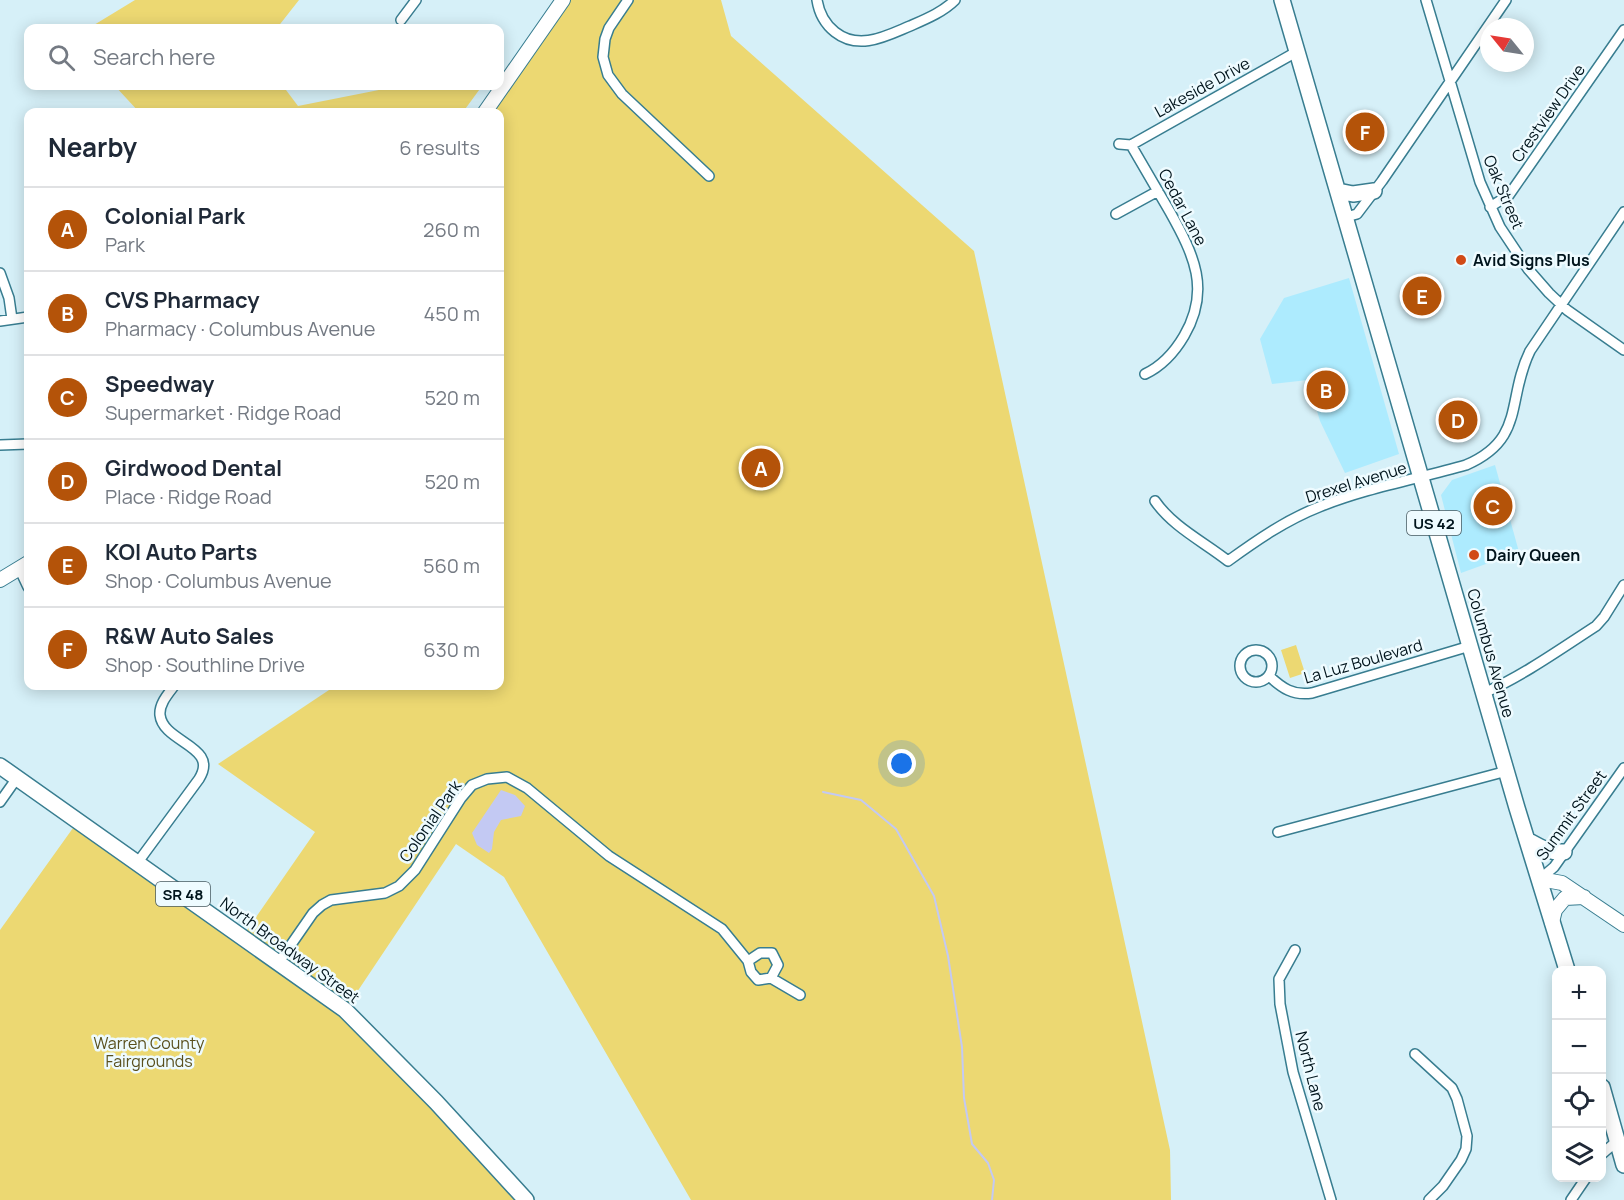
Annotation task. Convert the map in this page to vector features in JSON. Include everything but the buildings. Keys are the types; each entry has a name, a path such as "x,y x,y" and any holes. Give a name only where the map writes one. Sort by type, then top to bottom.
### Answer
{"main road":[{"name":"Columbus Avenue","path":"1282,0 1566,966"},
{"path":"1338,191 1353,194 1374,191"},
{"name":"North Broadway Street","path":"0,766 345,1010 436,1102 526,1200"},
{"path":"1527,840 1543,849 1564,852"},
{"path":"1606,1102 1624,1165"}],"street":[{"path":"400,20 416,0"},
{"path":"504,85 563,0"},
{"path":"628,0 609,28 605,39 603,57 608,75 622,94 709,176"},
{"path":"817,0 821,14 831,29 846,39 861,42 881,38 927,19 956,0"},
{"name":"Oak Street","path":"1426,0 1480,182 1490,207 1514,250 1528,269 1561,304 1624,350"},
{"path":"1346,218 1357,214 1374,191 1506,0"},
{"name":"Crestview Drive","path":"1490,207 1509,195 1624,30"},
{"name":"Lakeside Drive","path":"1131,145 1298,51"},
{"path":"488,108 500,90"},
{"path":"1119,144 1131,145"},
{"name":"Cedar Lane","path":"1131,145 1191,252 1197,277 1197,302 1190,326 1180,343 1164,362 1145,374"},
{"path":"1116,214 1158,191"},
{"path":"1421,478 1480,459 1495,449 1503,439 1508,429 1524,362 1624,212"},
{"path":"0,273 9,298 12,319"},
{"path":"0,321 24,318"},
{"path":"0,446 24,444"},
{"name":"Drexel Avenue","path":"1155,501 1163,512 1177,524 1228,561 1288,521 1317,507 1373,489 1421,478"},
{"path":"0,580 24,566"},
{"path":"1484,693 1523,673 1596,626 1624,585"},
{"path":"1614,601 1624,607"},
{"name":"La Luz Boulevard","path":"1269,676 1286,690 1306,694 1470,646"},
{"path":"138,862 204,769 202,758 198,753 168,730 162,721 161,708 172,690"},
{"path":"1278,832 1507,771"},
{"name":"Summit Street","path":"1540,879 1554,867 1623,772"},
{"name":"Colonial Park","path":"279,962 313,913 322,905 331,900 385,893 399,886 415,870 461,798 472,785 487,778 507,777 527,788 609,856 722,928 748,961 751,972 758,980 771,978 800,995"},
{"path":"0,802 16,778"},
{"path":"1540,879 1562,883 1624,926"},
{"path":"1552,922 1556,910 1565,898 1584,897"},
{"name":"North Lane","path":"1295,951 1279,979 1280,1004 1293,1072 1331,1200"},
{"path":"748,961 760,953 772,953 778,965 771,978"},
{"path":"1415,1054 1452,1088 1467,1136 1466,1149 1461,1160 1443,1186 1429,1200"},
{"path":"1606,1151 1617,1141"},
{"path":"1571,1200 1583,1182"}],"shaded area":[{"path":"1349,278 1399,454 1345,473 1320,421 1308,380 1272,384 1260,339 1284,298"},
{"path":"1495,465 1519,552 1461,573 1441,495 1452,480"},
{"path":"501,790 515,795 525,806 521,816 501,820 494,832 492,849 489,853 477,845 472,833"}],"green space":[{"path":"135,0 299,0 280,24 96,24"},
{"name":"Warren County Fairgrounds","path":"563,0 721,0 731,36 974,251 1170,1150 1171,1200 691,1200 504,877 456,844 345,1010 526,1200 0,1200 0,930 78,821 243,936 315,832 218,764 329,690 504,690 504,108 488,108 500,90 504,90 504,85"},
{"path":"119,90 286,90 298,106 379,90 479,90 466,108 135,108"},
{"path":"1296,645 1305,673 1290,678 1281,650"}],"waterway":[{"path":"823,792 861,800 896,829 934,896 948,956 962,1047 964,1098 972,1144 988,1163 994,1180 992,1200"}],"place":[{"name":"R&W Auto Sales","path":"1365,132"},
{"name":"Avid Signs Plus","path":"1461,260"},
{"name":"KOI Auto Parts","path":"1422,296"},
{"name":"CVS Pharmacy","path":"1326,390"},
{"name":"Girdwood Dental","path":"1458,420"},
{"name":"Colonial Park","path":"761,468"},
{"name":"Speedway","path":"1493,506"},
{"name":"Dairy Queen","path":"1474,555"}]}
